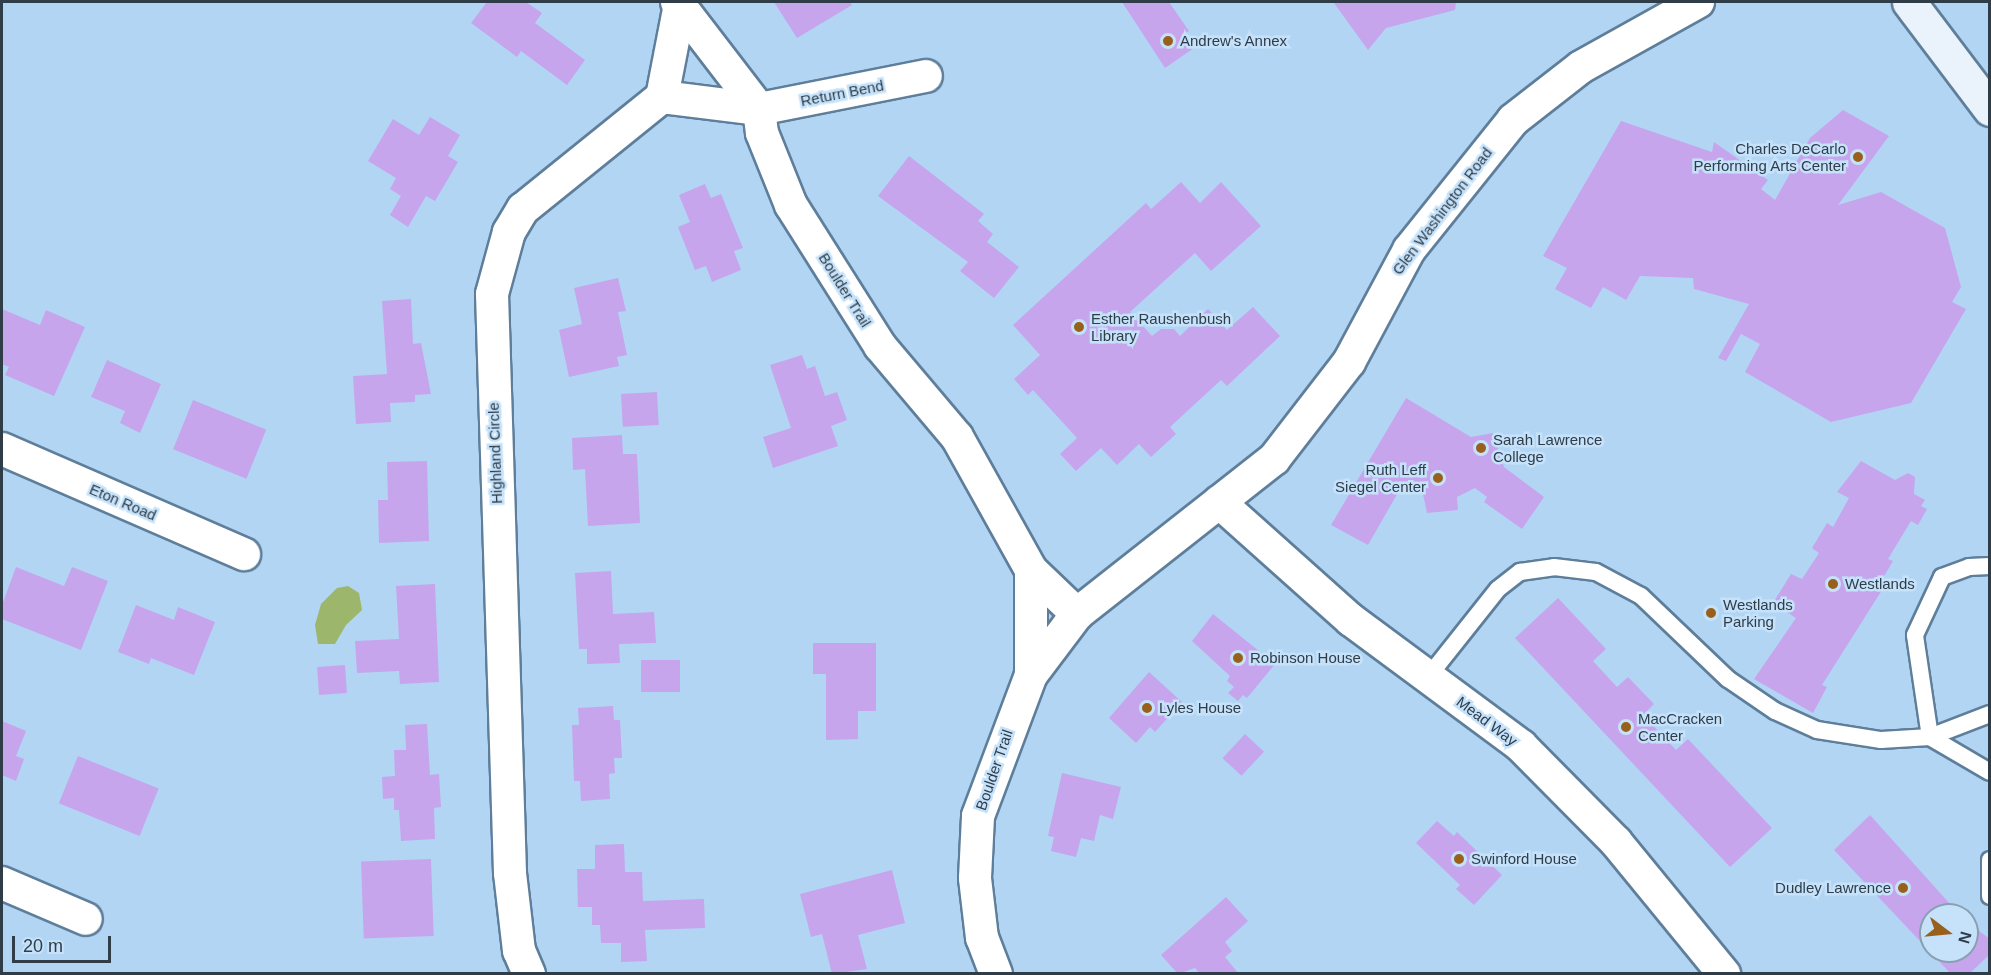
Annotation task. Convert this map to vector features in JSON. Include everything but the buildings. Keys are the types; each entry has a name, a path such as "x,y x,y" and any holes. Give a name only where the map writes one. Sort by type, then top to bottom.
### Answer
{"street":[{"name":"Glen Washington Road","path":"1077,614 1274,459 1349,362 1409,250 1513,120 1581,67 1698,2"},
{"path":"1909,2 1989,109"},
{"path":"662,97 679,3"},
{"name":"Boulder Trail","path":"679,3 759,109 762,133 791,205 880,346 957,437 1031,570 1077,614 1031,675 978,816 975,878 982,938 996,974"},
{"name":"Return Bend","path":"662,97 759,109 926,76"},
{"name":"Highland Circle","path":"529,974 519,951 510,873 492,294 509,232 523,209 662,97"},
{"name":"Eton Road","path":"2,449 244,554"},
{"name":"Mead Way","path":"1219,502 1351,620 1521,746 1616,842 1724,974"},
{"name":"Boulder Trail","path":"1031,570 1031,675"},
{"path":"2,884 86,919"}],"lane":[{"path":"1930,737 1915,635 1941,577 1969,567 1989,566"},
{"path":"1428,677 1498,589 1520,572 1554,567 1596,572 1641,596 1728,679 1775,711 1817,730 1881,741 1930,737 1989,714"},
{"path":"1930,737 1989,772"},
{"path":"1989,860 1989,896"}],"shaded area":[{"path":"348,586 359,593 362,610 346,625 335,644 318,644 315,625 321,604 337,588"}],"place":[{"name":"Andrew's Annex","path":"1168,41"},
{"name":"Charles DeCarlo Performing Arts Center","path":"1858,157"},
{"name":"Esther Raushenbush Library","path":"1079,327"},
{"name":"Sarah Lawrence College","path":"1481,448"},
{"name":"Ruth Leff Siegel Center","path":"1438,478"},
{"name":"Westlands","path":"1833,584"},
{"name":"Westlands Parking","path":"1711,613"},
{"name":"Robinson House","path":"1238,658"},
{"name":"Lyles House","path":"1147,708"},
{"name":"MacCracken Center","path":"1626,727"},
{"name":"Swinford House","path":"1459,859"},
{"name":"Dudley Lawrence","path":"1903,888"}]}
